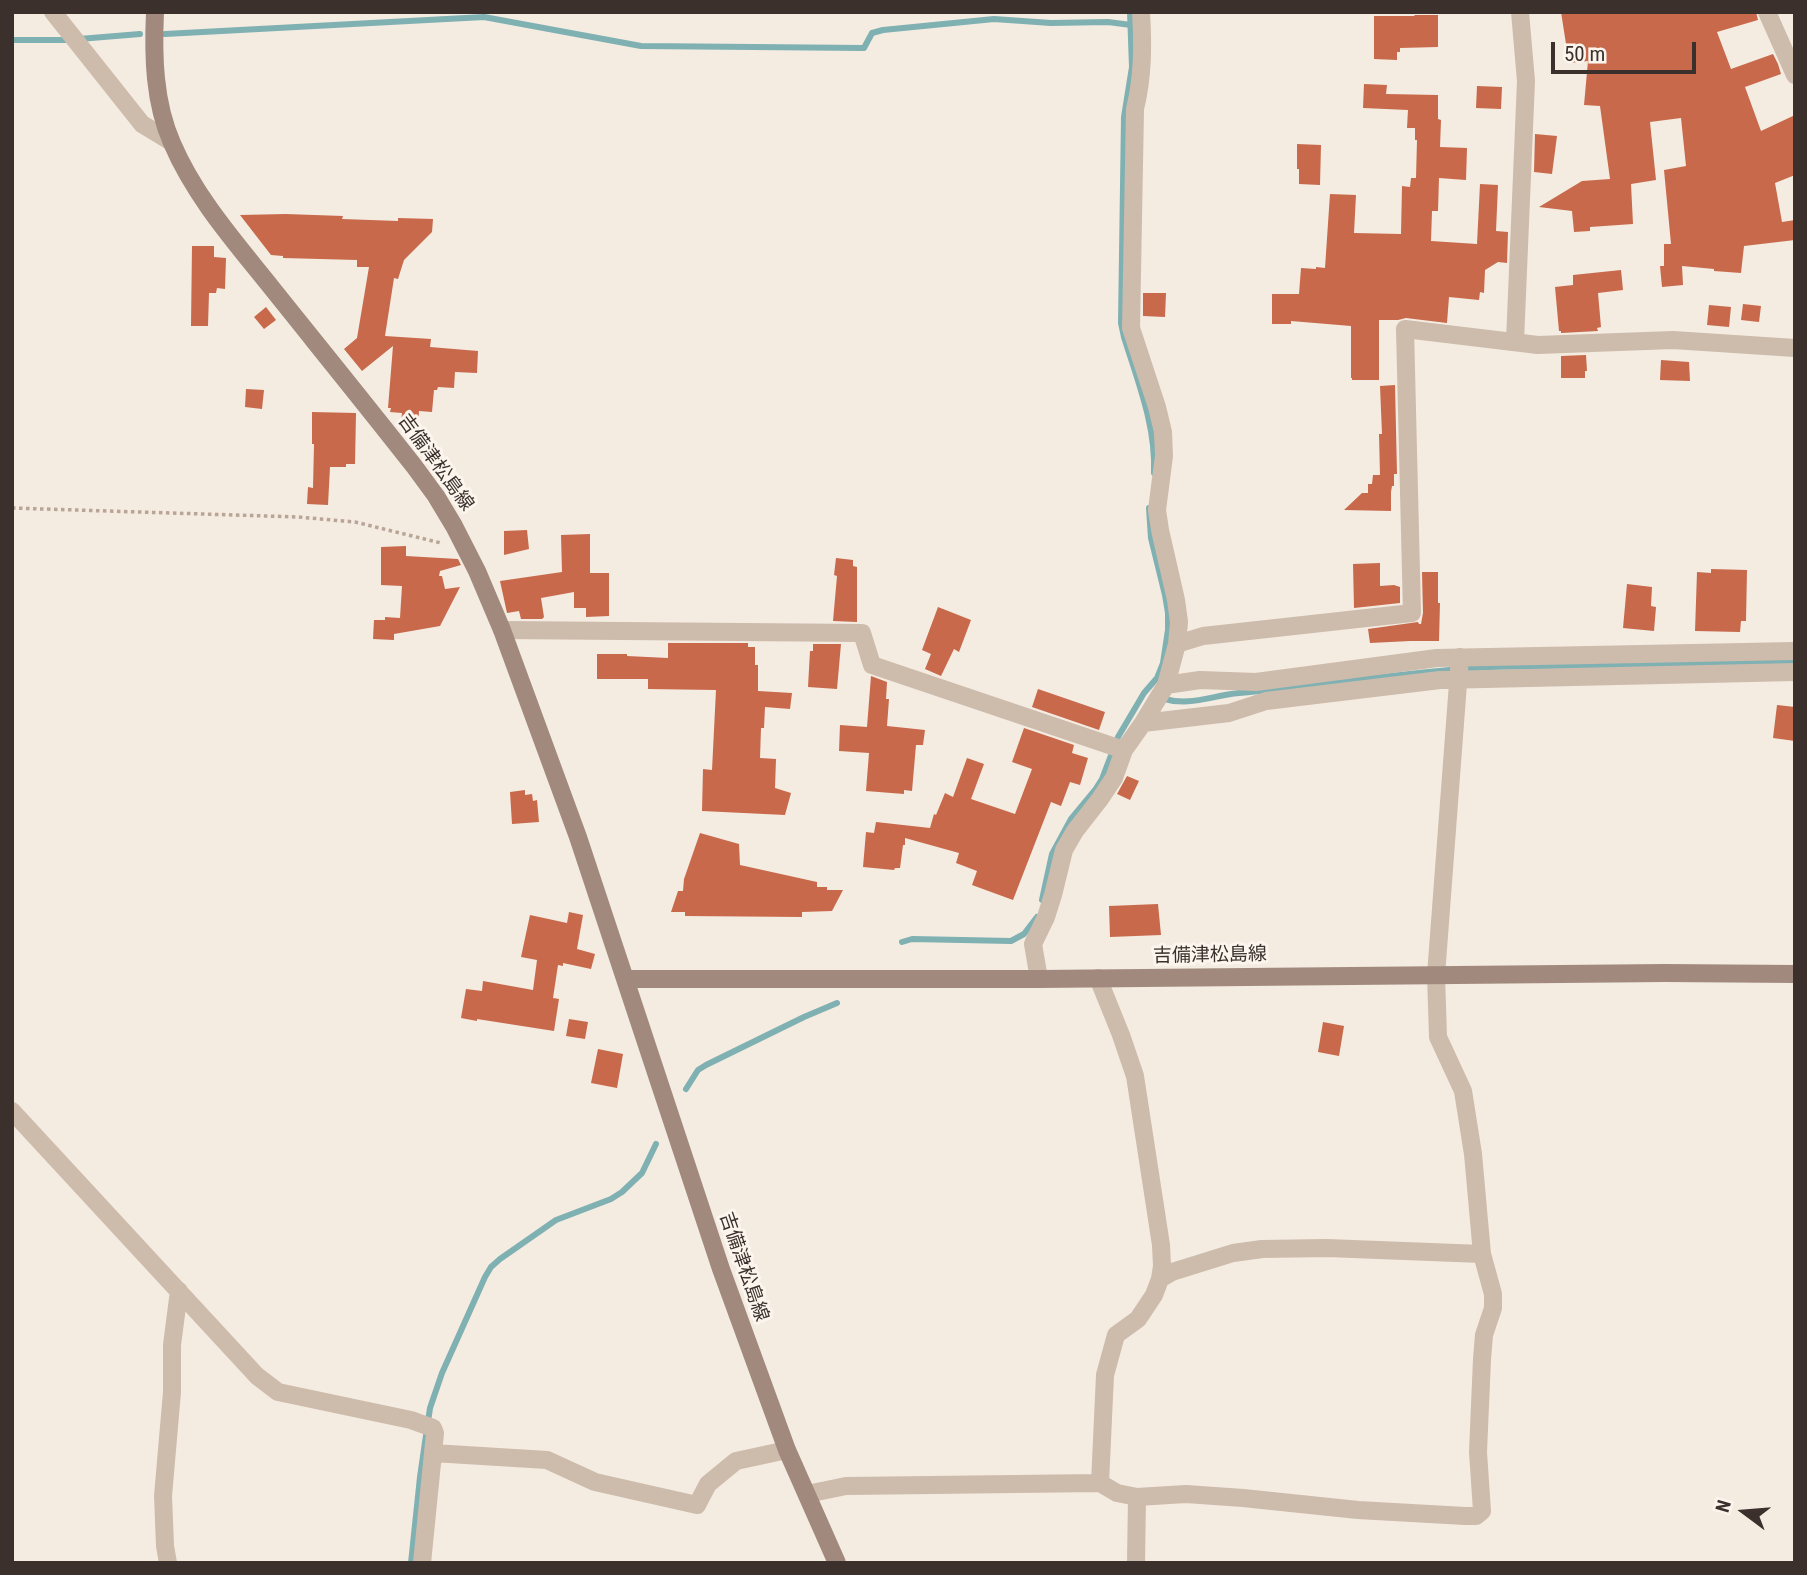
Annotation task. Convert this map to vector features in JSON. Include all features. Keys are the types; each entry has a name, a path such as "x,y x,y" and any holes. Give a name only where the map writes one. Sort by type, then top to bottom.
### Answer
{"main road":[{"name":"吉備津松島線","path":"155,12 155,76 160,106 170,141 188,178 221,224 436,496 467,550 502,629 578,837 721,1269 787,1450 837,1563"},
{"name":"吉備津松島線","path":"625,979 1795,974"}],"street":[{"path":"53,12 142,124 170,141"},
{"path":"1039,979 1033,944 1049,906 1064,850 1114,778 1117,747 1143,723 1164,687 1177,644 1176,600 1157,510 1164,456 1163,432 1131,328 1135,109 1143,60 1141,12"},
{"path":"1515,341 1526,81 1520,12"},
{"path":"1767,12 1795,75"},
{"path":"1177,644 1203,636 1412,613 1405,330 1538,345 1674,340 1795,348"},
{"path":"502,629 862,633 872,665 1117,747"},
{"path":"1164,687 1200,680 1256,681 1391,663 1460,657 1795,650"},
{"path":"807,1494 846,1486 1100,1483 1116,1493 1137,1497 1186,1494 1358,1510 1476,1516 1482,1511 1478,1452 1482,1359 1484,1335 1493,1308 1493,1294 1482,1254 1473,1154 1465,1104 1459,1080 1438,1037 1436,975 1460,657"},
{"path":"1143,723 1230,713 1266,701 1440,680 1795,672"},
{"path":"1098,978 1135,1076 1162,1266 1154,1295 1138,1319 1116,1335 1105,1375 1100,1483"},
{"path":"12,1111 257,1376 278,1392 427,1426 435,1433 422,1563"},
{"path":"1160,1279 1172,1272 1233,1253 1262,1249 1327,1248 1482,1254"},
{"path":"168,1563 163,1496 178,1291"},
{"path":"433,1453 547,1460 595,1482 696,1505 708,1484 736,1461 787,1450"},
{"path":"1136,1563 1137,1497"}],"path":[{"path":"12,508 298,517 355,522 467,550"}],"building":[{"path":"1561,12 1756,12 1758,20 1717,32 1731,69 1773,54 1778,64 1781,74 1745,87 1761,131 1795,115 1795,175 1775,183 1782,222 1795,220 1795,240 1744,246 1741,273 1682,266 1683,285 1662,287 1660,266 1664,266 1664,244 1671,244 1664,170 1686,166 1681,118 1650,122 1656,180 1631,184 1633,224 1590,227 1590,231 1574,232 1572,211 1539,207 1582,181 1610,179 1600,106 1584,105 1588,61 1569,63"},
{"path":"1438,15 1438,47 1400,48 1397,60 1374,59 1374,16"},
{"path":"1364,84 1387,85 1386,94 1438,95 1440,147 1467,148 1466,180 1439,178 1438,211 1432,211 1431,241 1477,244 1480,184 1498,185 1496,231 1508,232 1507,263 1498,262 1485,270 1484,293 1480,292 1479,300 1449,297 1447,323 1406,318 1379,320 1379,380 1352,380 1351,326 1291,321 1291,324 1272,324 1272,294 1299,294 1301,268 1325,268 1330,194 1356,195 1354,233 1401,234 1402,186 1410,187 1411,178 1416,178 1415,128 1407,128 1408,110 1363,108"},
{"path":"1477,86 1502,87 1501,109 1476,108"},
{"path":"1535,134 1557,136 1552,174 1534,172"},
{"path":"1297,144 1321,145 1320,185 1299,184"},
{"path":"286,214 398,221 398,218 433,219 432,232 404,260 398,279 394,278 385,336 431,339 430,347 478,351 477,373 455,372 454,388 438,387 434,390 432,412 419,411 418,428 401,427 402,413 390,412 391,408 388,408 393,346 362,371 344,349 357,338 369,267 357,267 357,260 283,258 271,255 240,215"},
{"path":"192,246 214,246 214,257 226,258 225,289 217,288 216,293 209,293 208,326 191,326"},
{"path":"1621,270 1623,290 1598,293 1601,327 1597,328 1598,331 1561,333 1555,287 1573,285 1573,275"},
{"path":"1143,293 1166,293 1165,317 1143,316"},
{"path":"1743,304 1761,306 1759,322 1741,320"},
{"path":"1709,305 1731,307 1729,327 1707,325"},
{"path":"266,307 276,320 264,329 254,317"},
{"path":"1586,355 1585,378 1561,378 1561,356"},
{"path":"1661,360 1689,362 1690,381 1660,380"},
{"path":"1395,385 1397,474 1394,474 1391,492 1391,511 1344,510 1362,493 1368,493 1368,484 1372,484 1373,475 1380,475 1380,386"},
{"path":"246,389 264,390 262,409 245,407"},
{"path":"312,412 356,413 355,464 330,467 328,505 307,504 308,487 313,488"},
{"path":"527,530 529,549 504,555 504,531"},
{"path":"590,534 590,573 609,573 609,616 586,617 586,608 574,608 574,592 541,598 542,619 521,619 519,611 507,613 500,581 562,572 561,535"},
{"path":"406,546 406,556 458,559 461,565 440,571 439,576 442,576 445,589 460,587 440,626 394,634 394,640 373,639 374,620 385,620 385,617 400,618 402,586 381,585 381,547"},
{"path":"836,558 853,560 853,566 857,567 857,622 833,621"},
{"path":"1380,563 1380,586 1400,587 1400,603 1354,608 1353,564"},
{"path":"1711,569 1747,570 1746,621 1741,621 1740,632 1695,631 1697,572 1711,573"},
{"path":"1422,572 1438,572 1439,641 1370,643 1368,629 1418,622 1421,624"},
{"path":"1627,584 1652,587 1651,606 1656,607 1654,631 1623,628"},
{"path":"938,607 971,620 959,652 954,649 941,676 925,669 931,654 922,650"},
{"path":"668,643 748,643 748,647 755,647 758,691 792,693 790,709 765,707 764,728 761,728 760,758 776,759 775,788 791,793 785,815 702,811 703,769 712,770 716,690 648,689 648,679 597,679 597,654 668,658"},
{"path":"813,644 841,644 837,689 808,687 810,651 813,651"},
{"path":"871,676 887,682 887,726 925,730 923,745 916,745 912,791 904,790 904,794 866,791 869,753 839,751 840,725 867,727"},
{"path":"1038,689 1105,712 1099,730 1032,707"},
{"path":"1777,705 1795,707 1795,741 1773,738"},
{"path":"1024,728 1074,745 1072,753 1088,758 1080,785 1070,782 1061,806 1051,802 1013,900 972,885 977,871 956,863 959,853 905,838 900,868 894,870 863,867 866,832 874,833 876,822 930,828 945,793 953,797 967,758 984,764 971,799 1015,814 1032,769 1012,762"},
{"path":"1127,776 1139,781 1130,800 1117,794"},
{"path":"525,790 525,795 532,794 533,801 537,800 539,822 512,824 510,792"},
{"path":"700,833 739,844 740,865 817,882 817,887 827,887 827,890 843,890 832,911 802,912 802,917 685,916 685,912 671,912 678,891 683,891 684,879"},
{"path":"1158,904 1161,935 1110,937 1109,906"},
{"path":"569,912 583,915 577,949 595,954 591,969 563,963 563,966 558,965 553,998 559,999 554,1031 461,1018 466,989 482,991 483,981 533,990 537,960 521,957 530,915 567,923"},
{"path":"569,1019 588,1022 585,1039 566,1036"},
{"path":"1323,1022 1344,1026 1339,1056 1318,1052"},
{"path":"598,1049 623,1054 617,1088 591,1083"}],"waterway":[{"path":"1130,12 1132,67 1124,117 1121,323 1149,421 1154,473"},
{"path":"165,34 484,17 641,46 864,48 872,33 883,30 994,19 1131,25"},
{"path":"12,40 67,40 140,34"},
{"path":"1042,900 1052,854 1071,819 1102,779 1118,737 1144,693 1157,678 1163,663 1168,613 1151,538 1149,508"},
{"path":"1160,698 1191,701 1239,693 1490,667 1795,662"},
{"path":"902,942 912,939 1011,941 1024,934 1037,917"},
{"path":"686,1089 698,1070 706,1065 837,1003"},
{"path":"411,1563 430,1408 442,1373 485,1277 500,1259 556,1220 611,1199 622,1192 642,1173 656,1144"}]}
